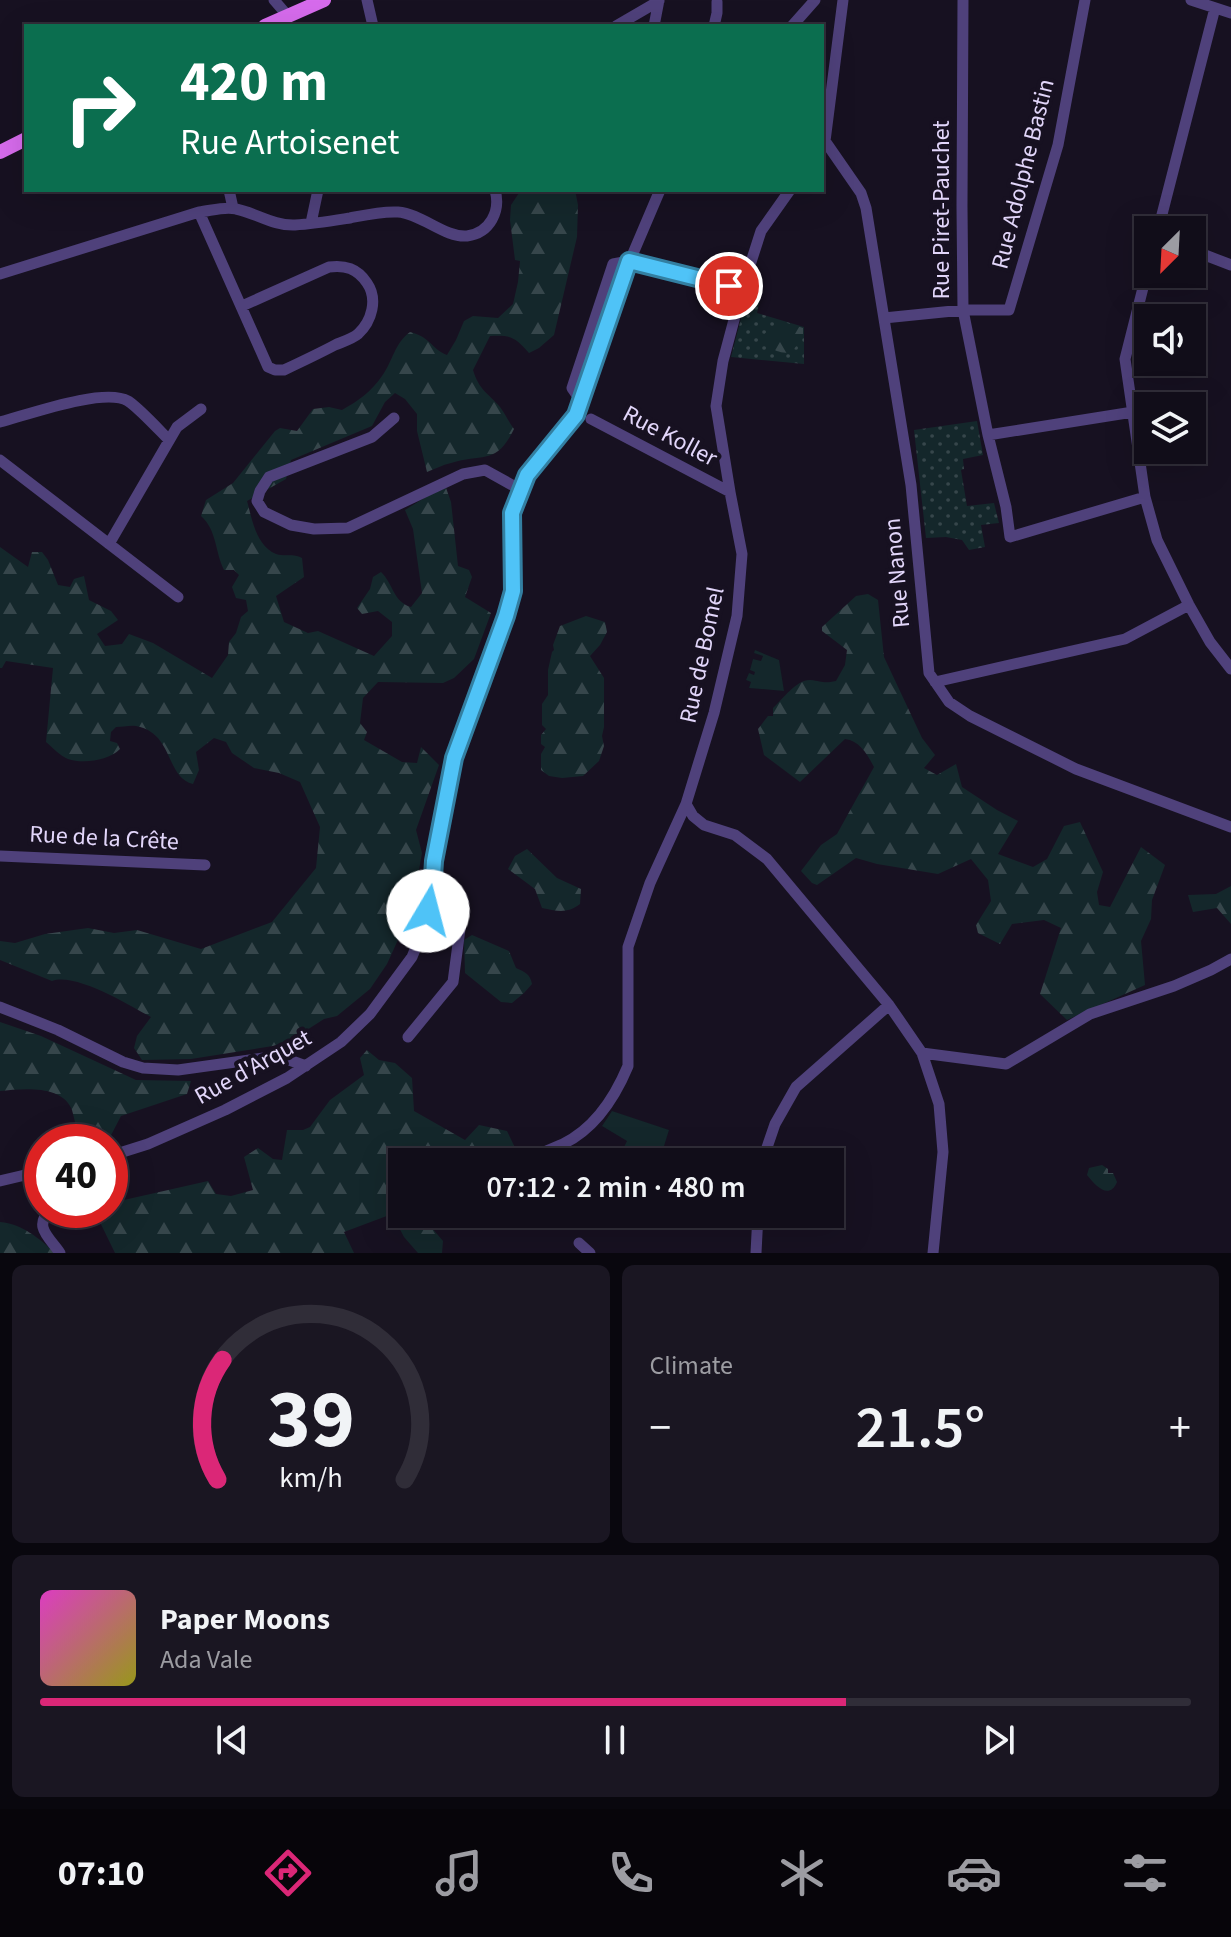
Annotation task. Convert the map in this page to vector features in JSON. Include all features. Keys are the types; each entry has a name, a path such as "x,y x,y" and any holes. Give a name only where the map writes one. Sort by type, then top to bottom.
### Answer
{"main road":[{"path":"269,24 324,0"},
{"path":"0,152 24,140"}],"street":[{"path":"274,0 287,15"},
{"path":"367,0 373,24"},
{"path":"794,24 815,0"},
{"path":"824,143 843,0"},
{"name":"Rue Piret-Pauchet","path":"963,0 963,310 1010,537 1145,497"},
{"name":"Rue Adolphe Bastin","path":"963,310 1009,310 1058,145 1085,0"},
{"path":"1191,0 1231,13"},
{"path":"619,24 659,1"},
{"path":"654,24 659,1"},
{"path":"714,24 717,2"},
{"path":"1162,216 1215,8"},
{"name":"Rue Nanon","path":"824,143 863,200 911,485 929,673 949,702 960,710 1076,769 1231,827"},
{"path":"229,192 233,208"},
{"path":"311,223 318,192"},
{"path":"0,274 199,212 233,208 280,224 328,222 380,212 398,212 466,236 481,232 490,225 494,216 496,192"},
{"name":"Rue d'Arquet","path":"128,1150 225,1110 306,1066 341,1042 370,1014 412,957 423,930 432,893 434,861 454,758 513,591 512,513 527,475 576,415 581,401 572,388 613,264 629,261 659,192"},
{"name":"Rue de Bomel","path":"553,1148 591,1126 623,1079 628,1066 628,947 650,883 686,804 714,713 737,616 742,554 716,406 723,361 761,231 789,192"},
{"path":"199,212 268,367 284,370 357,335 374,307 371,290 364,279 342,265 329,267 242,306"},
{"path":"1206,255 1230,263"},
{"path":"629,261 742,290"},
{"path":"1143,288 1125,359 1145,497 1157,540 1189,605 1210,642 1231,669"},
{"path":"884,318 963,310"},
{"path":"0,422 91,398 116,398 127,401 169,440"},
{"path":"109,544 177,427 201,409"},
{"path":"988,435 1133,412"},
{"path":"394,418 372,437 269,477 257,501 264,512 291,525 314,529 348,528 463,474 485,470 521,490"},
{"name":"Rue Koller","path":"591,419 730,492"},
{"path":"0,460 178,597"},
{"path":"935,682 1125,639 1189,605"},
{"path":"686,804 693,816 704,825 735,835 767,859 889,1005 922,1053 939,1104 943,1152 933,1253"},
{"name":"Rue de la Crête","path":"0,856 205,865"},
{"path":"408,1037 453,982 460,929 457,901"},
{"path":"922,1053 1006,1064 1090,1014 1174,986 1231,959"},
{"path":"767,1148 775,1124 796,1087 889,1005"},
{"path":"0,1007 143,1068 178,1070 278,1056 306,1066"},
{"path":"0,1181 24,1175"},
{"path":"43,1228 60,1253"},
{"path":"756,1253 757,1228"},
{"path":"579,1243 590,1253"}],"green space":[{"path":"520,192 575,192 577,237 554,335 529,353 512,338 490,336 473,370 481,387 500,407 514,429 501,449 488,456 462,460 427,472 417,431 417,414 405,399 395,393 385,402 372,426 291,460 286,479 247,501 256,531 264,545 276,554 302,558 304,577 276,596 284,622 308,633 318,631 374,656 392,636 392,622 378,611 362,614 357,608 370,589 373,577 381,572 405,605 411,607 422,593 413,529 405,510 445,485 451,502 458,566 469,570 472,577 465,597 491,613 474,659 454,678 443,683 378,682 363,698 360,723 367,732 364,740 402,762 417,763 421,747 439,765 416,830 422,853 412,909 387,964 370,989 337,1016 324,1019 285,1044 191,1059 142,1060 134,1048 137,1036 151,1017 88,985 62,979 52,981 0,960 0,941 15,943 45,934 88,928 114,933 137,930 201,949 272,922 316,868 320,827 300,782 279,773 254,768 232,753 226,742 214,738 196,752 199,770 193,784 178,773 157,737 136,726 116,727 111,732 110,741 117,743 120,749 102,759 74,760 56,751 46,742 53,668 6,661 0,668 0,547 28,567 32,552 42,552 58,585 70,587 74,579 84,576 89,600 111,611 118,620 97,634 105,646 122,644 129,634 153,643 212,678 228,655 229,642 236,633 241,617 248,611 246,600 236,598 232,587 239,575 234,570 224,570 213,534 201,516 206,500 233,483 275,431 280,428 297,431 313,409 329,407 342,410 364,396 382,376 400,342 410,332 447,355 464,321 473,316 498,318 513,304 520,261 515,260 511,205"},
{"path":"746,299 760,300 757,313 804,327 804,364 731,357"},
{"path":"784,322 803,328 803,337 791,353 773,349 764,334"},
{"path":"977,421 983,455 963,459 964,469 961,470 967,506 994,503 999,523 981,525 985,547 969,550 962,540 926,538 914,430"},
{"path":"868,594 878,600 884,657 922,738 935,755 924,768 937,775 956,764 962,787 1018,821 998,854 1033,867 1047,859 1064,826 1080,822 1103,872 1097,892 1099,905 1110,907 1141,847 1165,865 1152,900 1151,919 1141,941 1145,985 1067,1020 1040,994 1061,928 1044,920 1012,924 1000,944 978,933 976,925 991,901 988,880 971,859 938,874 856,858 817,885 801,871 821,845 837,834 874,767 859,745 845,739 800,782 764,755 758,729 768,716 773,716 773,708 800,683 810,680 836,681 845,665 847,650 822,631 822,627 856,596"},
{"path":"586,616 605,622 607,632 590,656 604,678 604,746 599,761 583,776 549,776 541,770 541,754 545,747 541,744 541,735 546,729 542,725 542,704 548,695 548,670 553,645 560,626"},
{"path":"755,650 779,660 784,691 749,688 751,682 746,680 749,673 754,675 755,672 750,670 753,659 761,661 763,656 754,653"},
{"path":"527,849 557,878 581,889 580,904 557,911 542,908 535,889 508,869 515,856"},
{"path":"1231,886 1231,924 1217,908 1193,912 1188,895 1216,894"},
{"path":"472,935 509,951 516,968 530,978 532,984 512,1003 501,1002 465,973 464,940"},
{"path":"0,1022 41,1036 136,1080 191,1081 187,1094 121,1116 117,1124 76,1124 67,1102 51,1092 0,1091"},
{"path":"367,1050 379,1060 395,1063 412,1078 414,1111 465,1140 479,1125 507,1131 515,1148 388,1148 388,1216 344,1232 354,1253 115,1253 103,1228 128,1228 128,1199 208,1181 216,1194 231,1196 253,1190 244,1157 258,1148 273,1159 282,1160 287,1130 310,1127 330,1100 364,1075 360,1058"},
{"path":"612,1111 669,1130 663,1148 624,1148 627,1141 602,1126"},
{"path":"1102,1165 1108,1173 1113,1173 1117,1182 1114,1188 1106,1191 1087,1175 1089,1168"},
{"path":"0,1222 23,1229 55,1253 0,1253"},
{"path":"399,1228 432,1228 443,1241 442,1253 418,1253"}],"route":[{"path":"428,911 434,861 454,758 513,591 512,513 527,475 576,415 629,261 729,286"}]}
